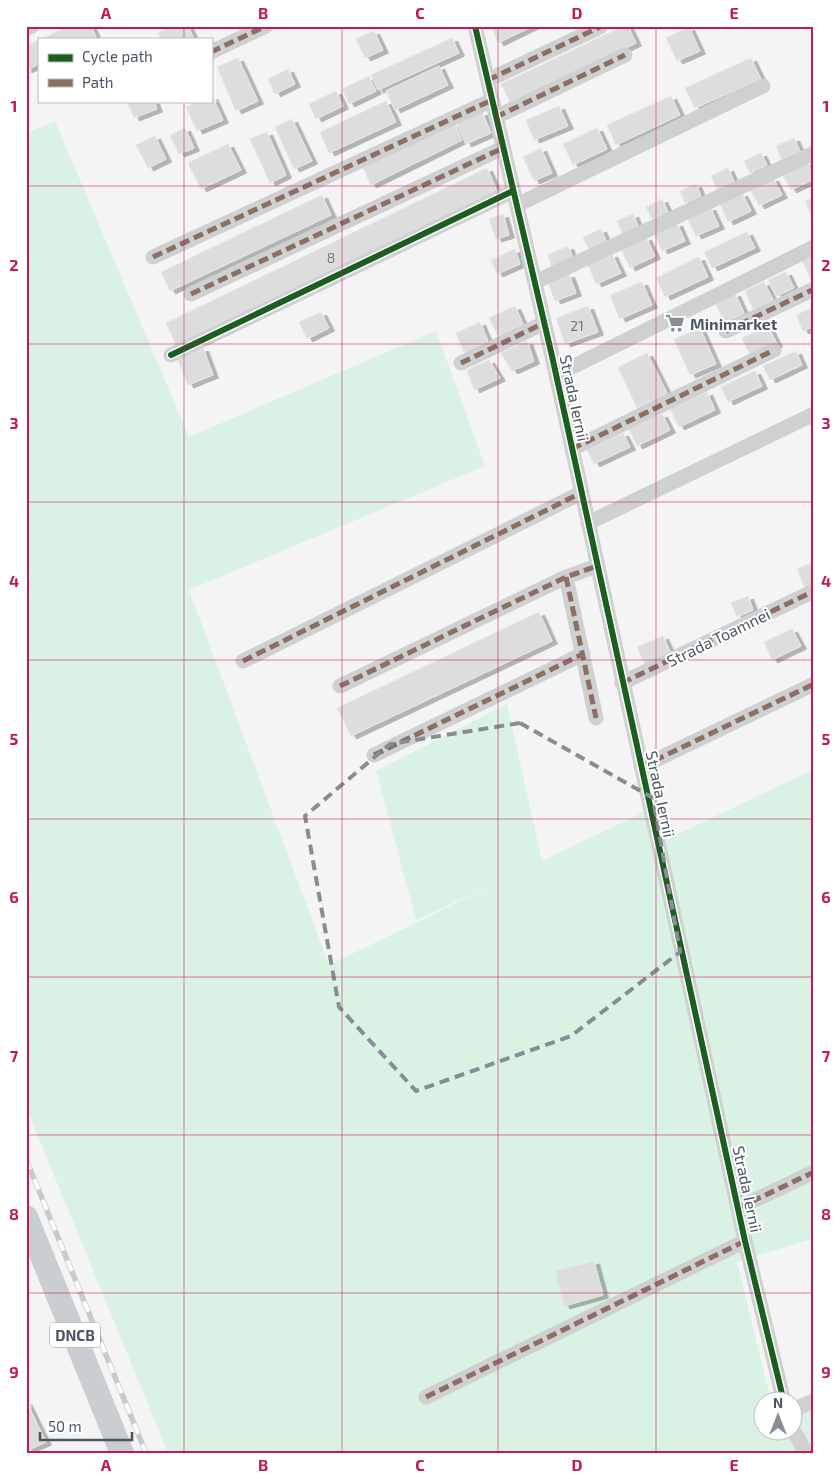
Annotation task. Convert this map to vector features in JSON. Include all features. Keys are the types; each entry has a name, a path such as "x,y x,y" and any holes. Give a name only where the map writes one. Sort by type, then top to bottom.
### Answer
{"main road":[{"name":"DNCB","path":"26,1217 122,1453"}],"street":[{"path":"26,29 32,26"},
{"path":"212,52 266,26"},
{"name":"Strada Iernii","path":"475,26 556,375 745,1241 782,1392"},
{"path":"488,80 600,27"},
{"path":"496,117 624,55"},
{"path":"172,355 763,86"},
{"path":"154,257 492,100"},
{"path":"191,294 503,148"},
{"path":"535,282 814,153"},
{"name":"Strada Iernii","path":"556,375 814,247"},
{"path":"726,332 814,289"},
{"path":"461,363 544,323"},
{"name":"Strada Iernii","path":"572,449 774,350"},
{"path":"588,523 814,414"},
{"path":"243,661 581,493"},
{"path":"340,686 566,577 597,566"},
{"path":"566,577 596,718"},
{"name":"Strada Toamnei","path":"622,683 814,591"},
{"path":"374,755 583,654"},
{"path":"641,767 814,684"},
{"path":"738,1208 814,1172"},
{"path":"426,1398 745,1241"},
{"path":"802,1406 814,1401"},
{"path":"800,1442 806,1453"}],"highlighted area":[{"path":"520,723 653,798 680,952 571,1036 416,1091 339,1007 305,816 390,744"}],"green space":[{"path":"55,121 189,437 436,331 485,466 189,590 329,965 504,880 416,920 376,771 507,704 542,861 644,812 651,847 814,769 814,1238 737,1262 769,1392 752,1392 752,1442 802,1442 802,1413 814,1408 814,1453 168,1453 26,1107 26,133"}],"building":[{"path":"68,26 91,26 96,37 94,38 44,38"},
{"path":"172,26 188,26 194,38 160,38 158,33"},
{"path":"491,26 533,26 498,43"},
{"path":"624,26 628,26 636,43 510,102 501,84"},
{"path":"689,27 700,51 677,61 666,38"},
{"path":"374,31 383,50 365,58 356,39"},
{"path":"452,38 459,53 378,90 371,75"},
{"path":"38,40 38,64 26,70 26,46"},
{"path":"238,58 258,101 236,111 217,67"},
{"path":"751,58 761,79 695,108 685,88"},
{"path":"439,66 448,85 395,110 386,91"},
{"path":"288,69 295,84 275,94 268,79"},
{"path":"369,76 376,91 349,104 342,89"},
{"path":"336,91 343,106 316,119 309,104"},
{"path":"212,96 223,120 197,131 186,107 198,102 212,102"},
{"path":"671,96 680,115 616,145 607,125"},
{"path":"386,101 396,122 329,153 320,132"},
{"path":"127,102 154,102 157,109 134,118"},
{"path":"559,106 568,126 534,140 526,120"},
{"path":"482,112 491,133 466,144 457,124"},
{"path":"292,119 312,161 294,169 275,127"},
{"path":"454,123 462,140 371,185 363,168"},
{"path":"185,128 194,148 179,154 170,135"},
{"path":"597,128 607,149 573,165 563,144"},
{"path":"267,132 286,175 270,183 250,139"},
{"path":"155,136 166,159 148,168 136,145"},
{"path":"794,138 800,151 782,160 776,146"},
{"path":"228,144 241,170 201,189 188,163"},
{"path":"541,148 552,173 534,181 523,157"},
{"path":"761,153 767,165 750,173 744,161"},
{"path":"807,161 814,179 791,190 782,173"},
{"path":"487,168 497,191 176,345 166,323"},
{"path":"728,168 734,181 717,189 711,176"},
{"path":"773,178 782,195 759,206 750,189"},
{"path":"696,184 701,196 685,203 680,191"},
{"path":"742,193 751,211 728,222 720,204"},
{"path":"322,195 331,215 170,291 161,272"},
{"path":"814,197 814,220 805,201"},
{"path":"662,199 668,212 652,219 646,207"},
{"path":"710,207 719,226 696,236 687,217"},
{"path":"503,214 509,235 496,239 489,219"},
{"path":"633,214 638,226 623,234 617,221"},
{"path":"677,223 685,241 662,251 654,233"},
{"path":"601,229 607,243 589,250 583,237"},
{"path":"747,232 755,248 712,268 704,252"},
{"path":"646,237 655,256 630,268 621,249"},
{"path":"568,246 574,260 552,269 548,255"},
{"path":"515,249 520,264 497,274 491,260"},
{"path":"612,254 621,273 596,284 588,265"},
{"path":"814,256 814,279 811,280 802,261"},
{"path":"699,257 708,277 665,297 656,278"},
{"path":"786,272 794,288 777,296 768,280"},
{"path":"569,274 576,293 555,301 548,283"},
{"path":"642,282 652,305 620,319 610,295"},
{"path":"764,282 773,300 753,309 745,291"},
{"path":"735,293 744,313 725,322 715,303"},
{"path":"515,306 523,324 498,336 489,318"},
{"path":"588,306 598,332 565,344 556,318"},
{"path":"814,307 814,326 803,331 796,315"},
{"path":"321,312 329,328 307,339 299,322"},
{"path":"480,322 488,341 464,352 456,333"},
{"path":"768,326 777,344 751,357 742,338"},
{"path":"700,328 716,364 690,375 674,339"},
{"path":"527,341 534,361 512,371 501,353"},
{"path":"203,348 213,375 188,385 177,358"},
{"path":"796,351 802,365 770,380 763,366"},
{"path":"647,353 667,393 637,408 618,367"},
{"path":"489,360 500,378 474,390 467,370"},
{"path":"755,371 762,386 728,402 721,387"},
{"path":"707,392 715,410 679,427 670,409"},
{"path":"662,414 670,430 637,446 629,429"},
{"path":"623,433 630,447 594,464 587,450"},
{"path":"814,562 814,584 805,588 797,569"},
{"path":"748,596 753,610 737,617 731,603"},
{"path":"539,612 552,641 351,736 337,708"},
{"path":"792,629 801,646 772,660 764,642"},
{"path":"663,636 671,654 645,665 637,647"},
{"path":"594,1261 603,1295 564,1306 555,1271"},
{"path":"26,1401 46,1442 26,1451"}],"railway":[{"path":"26,1159 146,1453"}],"marked path":[{"path":"212,52 266,26"},
{"path":"488,80 600,27"},
{"path":"496,117 625,55"},
{"path":"153,257 492,100"},
{"path":"191,294 503,148"},
{"path":"726,331 814,289"},
{"path":"461,363 544,323"},
{"path":"572,449 774,350"},
{"path":"243,661 581,493"},
{"path":"340,686 566,577 597,566"},
{"path":"566,577 596,718"},
{"path":"622,683 814,591"},
{"path":"374,755 583,654"},
{"path":"641,767 814,684"},
{"path":"738,1208 814,1172"},
{"path":"426,1397 745,1241"}],"cycle path":[{"path":"475,26 552,356 745,1241 782,1392"},
{"path":"171,355 513,191"}],"place":[{"name":"Minimarket","path":"675,323"}]}
